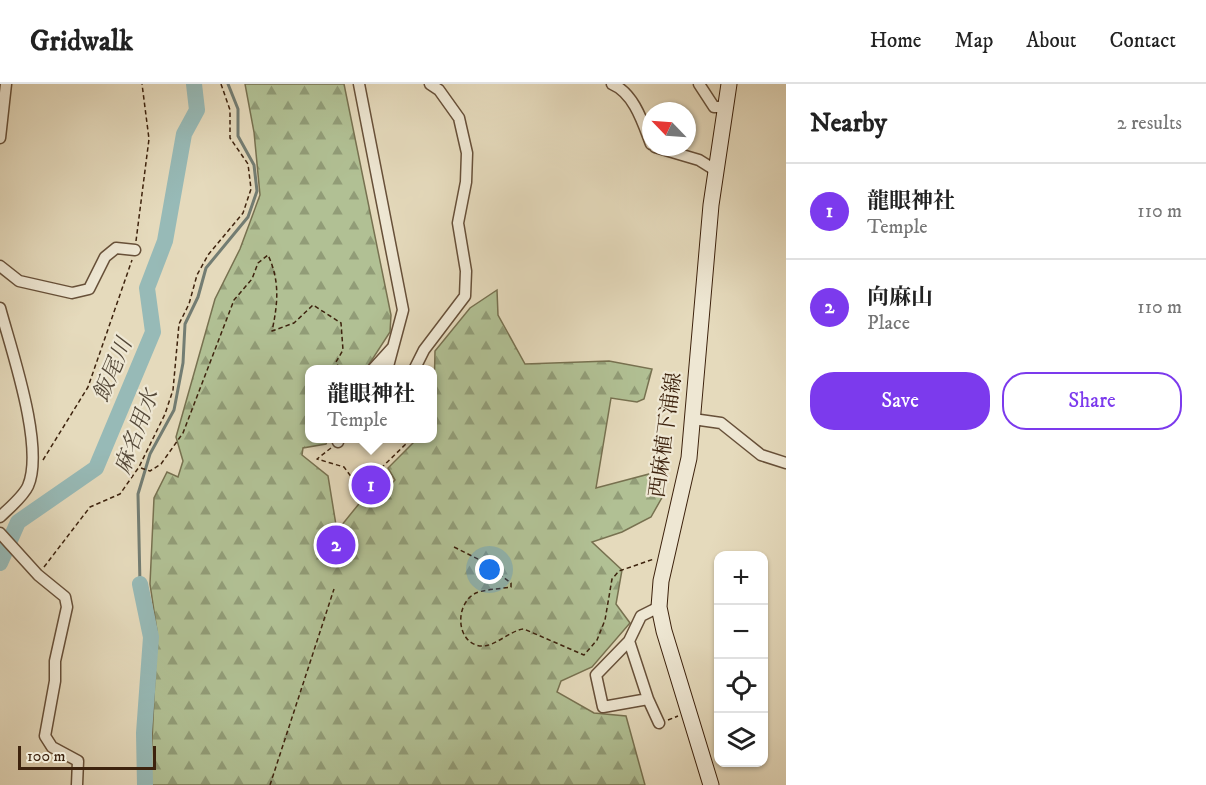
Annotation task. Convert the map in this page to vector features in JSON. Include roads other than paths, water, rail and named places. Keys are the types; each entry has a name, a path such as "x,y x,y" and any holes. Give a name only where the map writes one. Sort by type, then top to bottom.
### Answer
{"main road":[{"name":"西麻植下浦線","path":"711,785 664,631 659,607 665,555 684,481 693,419 716,170 729,84"}],"street":[{"path":"0,138 6,84"},
{"path":"359,84 403,310 388,365"},
{"path":"416,365 424,350 465,296 466,271 458,223 466,182 467,153 459,118 440,90 430,84"},
{"path":"612,84 621,88 642,119"},
{"path":"699,84 714,107 725,108"},
{"path":"685,156 699,160 716,170"},
{"path":"0,266 19,281 72,293 89,289 105,257 116,248 135,250"},
{"path":"0,308 22,388 34,464 28,488 0,517"},
{"path":"376,365 393,347"},
{"path":"693,419 721,423 761,455 786,463"},
{"path":"0,533 37,573 65,597 67,607 55,661 55,681 45,736 52,747 78,761 77,785"},
{"path":"648,699 603,707 596,675 629,641 641,616 659,607"},
{"path":"629,641 648,699 659,723"}],"waterway":[{"name":"飯尾川","path":"0,563 18,522 96,468 153,332 147,288 165,241 184,134 197,110 194,84"},
{"name":"麻名用水","path":"140,584 138,494 150,454 174,410 183,363 185,324 198,297 206,268 248,217 257,191 254,165 238,136 238,109 228,84"},
{"name":"麻名用水","path":"140,584 151,637 144,733 145,785"}],"place":[{"name":"龍眼神社","path":"371,485"},
{"name":"向麻山","path":"336,545"}]}
